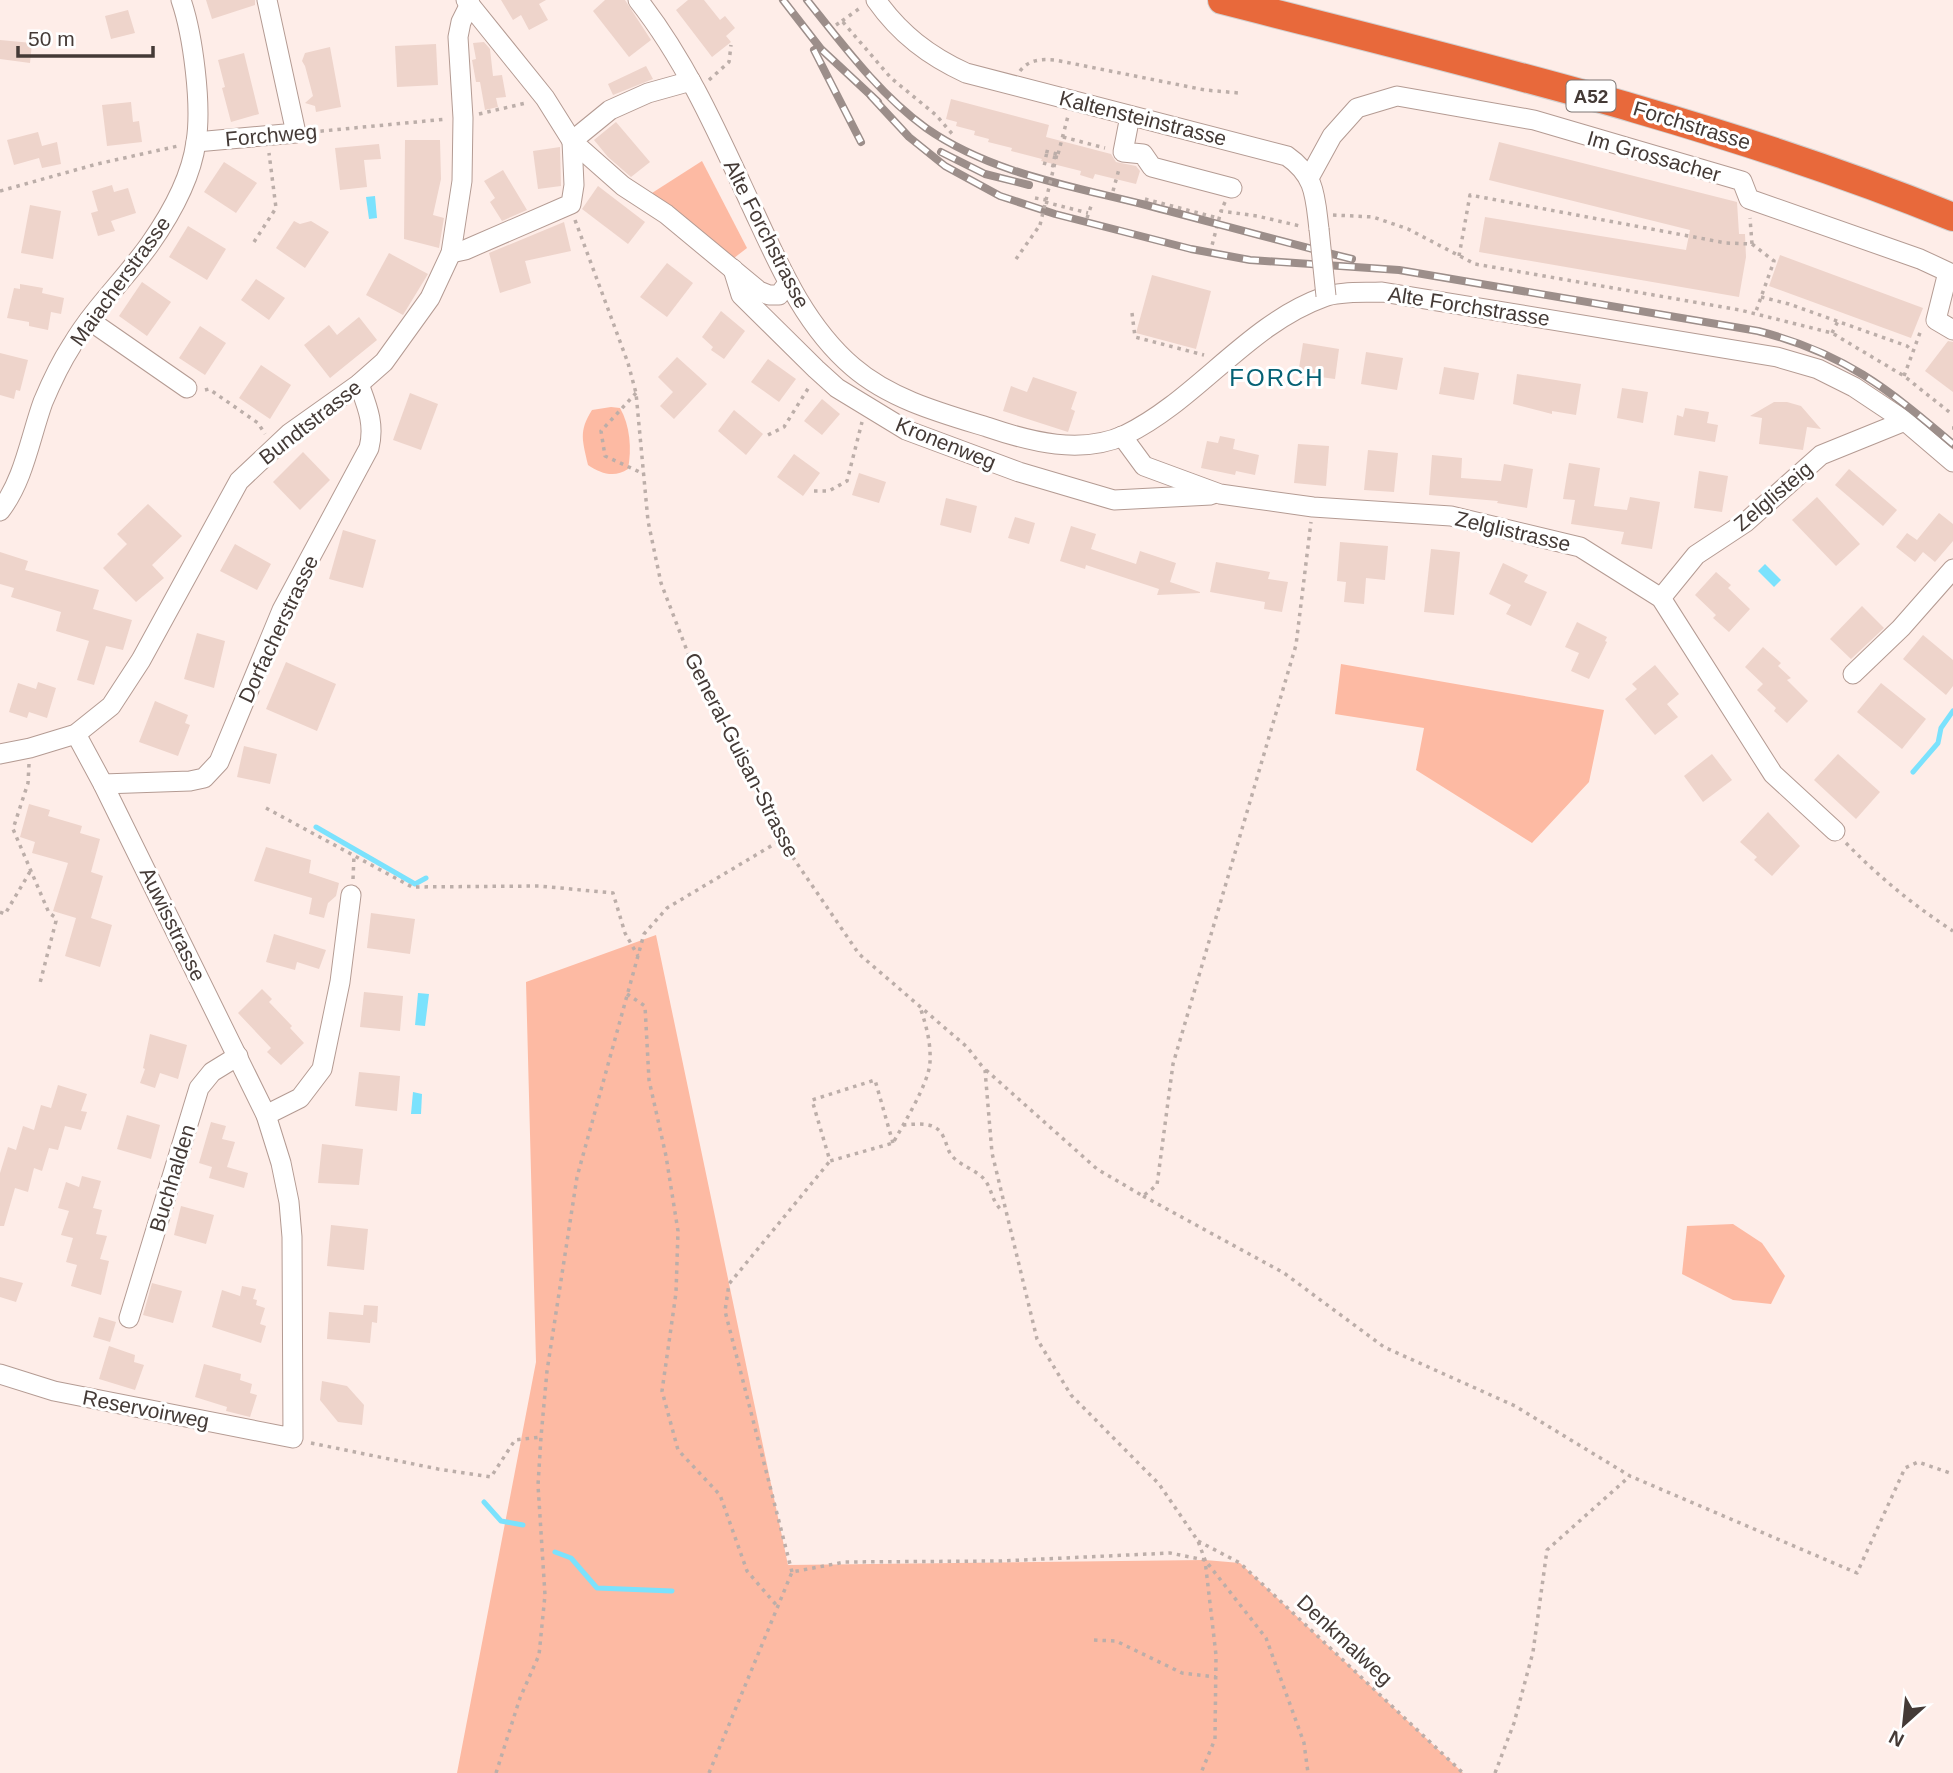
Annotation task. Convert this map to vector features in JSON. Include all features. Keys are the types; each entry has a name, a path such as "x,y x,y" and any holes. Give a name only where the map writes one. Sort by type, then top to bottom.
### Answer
{"highway":[{"name":"Forchstrasse","path":"1222,0 1695,125 1810,162 1953,217"},
{"name":"Forchstrasse","path":"1275,0 1703,113 1844,160 1953,203"}],"street":[{"name":"Maiacherstrasse","path":"0,511 20,472 44,401 72,345 150,245 181,192 196,142 194,68 181,0"},
{"path":"267,0 296,133"},
{"name":"Alte Forchstrasse","path":"638,0 699,82 788,284 809,319 830,346 854,368 879,385 930,410 1025,440 1087,447 1122,436 1154,420 1291,312 1326,296 1382,292 1777,357 1818,369 1854,387 1905,421 1953,461"},
{"path":"451,253 465,250 572,194 596,162 572,141 545,98 468,2"},
{"name":"Bundtstrasse","path":"0,754 76,734 111,706 141,660 239,481 273,447 359,384 384,362 430,298 451,253 462,181 463,118 458,37 468,2"},
{"name":"Kaltensteinstrasse","path":"870,3 938,60 966,73 1274,152 1298,163 1310,178"},
{"path":"572,141 610,110 648,93 699,82"},
{"name":"Im Grossacher","path":"1310,178 1332,136 1357,107 1397,96 1534,120 1742,181 1749,199 1920,259 1948,272 1936,320 1953,330"},
{"path":"1130,116 1123,152 1143,155 1152,167 1232,188"},
{"name":"Forchweg","path":"196,142 296,133"},
{"path":"572,141 572,194"},
{"name":"Kronenweg","path":"596,162 623,186 666,214 759,291 779,295 788,284"},
{"path":"1310,178 1326,296"},
{"name":"Kronenweg","path":"733,269 741,295 816,369 837,388 906,430 1019,472 1114,500 1220,494"},
{"path":"89,320 194,389"},
{"name":"Dorfacherstrasse","path":"103,784 190,781 204,778 219,762 282,610 369,448 372,434 370,414 359,384"},
{"name":"Zelglisteig","path":"1661,598 1696,555 1746,522 1821,455 1905,421"},
{"name":"Zelglistrasse","path":"1122,436 1144,466 1220,494 1313,506 1451,516 1580,547 1661,598 1773,774 1835,831"},
{"path":"1853,674 1901,628 1953,569"},
{"name":"Auwisstrasse","path":"76,734 266,1115 283,1176 292,1237 302,1440"},
{"path":"266,1115 300,1098 322,1069 340,982 351,895"},
{"name":"Buchhalden","path":"129,1318 199,1088 212,1072 238,1056"},
{"name":"Reservoirweg","path":"0,1374 54,1391 302,1440"}],"path":[{"path":"836,25 870,3"},
{"path":"842,21 891,78 936,115 954,136"},
{"path":"699,82 729,62 731,45"},
{"path":"1012,84 1023,67 1037,59 1055,60 1205,90 1239,93"},
{"name":"Forchweg","path":"296,133 463,118 545,98"},
{"path":"1016,259 1040,225 1046,201 1054,166 1057,154 1045,151 1044,155 1057,158 1065,129"},
{"path":"254,242 276,208 266,136"},
{"path":"1063,137 1123,152 1114,191"},
{"name":"Forchweg","path":"0,191 97,164 196,142"},
{"path":"1043,163 1054,166"},
{"name":"General-Guisan-Strasse","path":"572,194 579,235 628,363 636,393 648,521 661,583 694,669 782,840 859,954 967,1047 985,1070 1097,1169 1284,1273 1384,1347 1514,1406 1630,1476 1857,1573 1905,1468 1918,1462 1953,1474"},
{"path":"1459,256 1470,195 1726,243 1752,244 1774,261 1755,314"},
{"path":"1035,198 1088,215 1091,206"},
{"path":"1145,199 1219,218"},
{"path":"1749,199 1752,244"},
{"path":"1210,253 1221,211"},
{"path":"1318,222 1342,214 1373,217 1408,229 1475,264 1663,295 1755,314 1832,334 1904,376 1953,415"},
{"path":"1257,216 1292,225"},
{"path":"1761,297 1838,321 1907,346 1913,351"},
{"path":"1132,313 1135,337 1202,353 1219,367"},
{"path":"1832,334 1838,321"},
{"path":"1904,376 1919,337"},
{"path":"768,435 785,427 807,393 816,369"},
{"path":"194,389 209,389 258,423 273,447"},
{"path":"636,393 601,430 605,456 644,474"},
{"path":"814,491 829,491 847,481 867,407"},
{"path":"1143,1196 1157,1185 1173,1064 1296,645 1313,506"},
{"path":"30,748 28,783 13,829 49,913 56,921 40,983"},
{"path":"266,808 412,887 539,886 613,893 625,933 638,956"},
{"path":"1835,831 1876,874 1922,911 1953,931"},
{"path":"496,1773 520,1698 539,1656 545,1595 538,1485 541,1437 547,1371 577,1177 644,934 667,908 782,840"},
{"path":"0,912 5,914 31,870"},
{"path":"627,994 645,1006 649,1080 666,1156 678,1231 676,1293 662,1391 678,1450 720,1495 747,1572 778,1607"},
{"path":"709,1773 792,1572 725,1311 729,1284 830,1161 893,1143 914,1104 930,1065 929,1035 920,1006"},
{"path":"985,1070 992,1153 1037,1339 1071,1395 1158,1484 1198,1541 1205,1560 1216,1654 1215,1739 1201,1773"},
{"path":"830,1161 812,1100 876,1080 893,1143"},
{"path":"903,1125 925,1124 935,1127 943,1134 951,1155 983,1178 993,1202 1005,1214"},
{"path":"302,1440 438,1469 491,1477 515,1440 541,1437"},
{"path":"1495,1773 1514,1723 1533,1652 1547,1550 1630,1476"},
{"name":"Denkmalweg","path":"1198,1541 1240,1563 1462,1773"},
{"path":"792,1572 845,1562 1001,1561 1170,1553 1205,1560 1266,1638 1304,1743 1308,1773"},
{"path":"1094,1640 1116,1641 1182,1673 1216,1677"}],"shaded area":[{"path":"702,161 747,248 734,258 652,193"},
{"path":"620,408 628,429 630,445 628,469 613,474 603,473 588,465 583,437 585,424 592,410"},
{"path":"1341,664 1604,710 1589,782 1532,843 1416,770 1424,728 1335,714"},
{"path":"656,935 788,1565 1205,1560 1240,1563 1463,1773 457,1773 536,1362 526,982"},
{"path":"1733,1224 1762,1243 1785,1276 1771,1304 1733,1300 1682,1274 1687,1226"}],"water":[{"path":"375,196 377,218 369,219 366,197"},
{"path":"1765,564 1781,580 1774,587 1758,571"},
{"path":"418,993 429,994 425,1026 415,1025"},
{"path":"413,1092 422,1094 421,1114 411,1114"}],"building":[{"path":"206,0 255,0 255,5 212,19"},
{"path":"501,0 546,0 539,4 548,20 529,30 521,15 513,20"},
{"path":"605,0 625,0 651,40 629,57 593,11"},
{"path":"688,0 704,0 720,20 725,16 735,28 726,36 731,42 712,57 676,10"},
{"path":"128,10 135,33 111,39 105,16"},
{"path":"0,40 32,43 30,63 0,59"},
{"path":"484,42 490,49 493,76 502,75 506,97 496,98 498,107 485,110 480,82 476,82 472,60 476,59 473,43"},
{"path":"436,44 438,85 397,87 395,46"},
{"path":"330,47 341,107 316,112 315,106 305,103 313,96 302,61 305,53"},
{"path":"244,53 259,114 231,122 218,60"},
{"path":"646,66 653,79 613,95 608,84"},
{"path":"951,99 1049,125 1046,137 1111,154 1116,162 1136,166 1140,171 1136,184 1095,174 1093,179 1080,175 1081,171 1041,161 1042,159 1011,151 1012,148 988,142 989,139 974,135 975,131 956,126 957,122 946,119"},
{"path":"131,102 133,122 139,121 142,142 107,146 102,105"},
{"path":"616,122 650,162 631,177 608,157 594,140"},
{"path":"38,132 42,146 57,142 61,164 42,168 39,158 14,165 7,140"},
{"path":"405,140 440,140 441,179 433,215 444,218 439,248 404,239"},
{"path":"1499,142 1737,202 1739,234 1745,234 1746,257 1739,297 1479,252 1485,217 1686,250 1690,230 1489,180"},
{"path":"379,144 381,159 364,160 367,187 340,190 335,148"},
{"path":"560,147 561,186 538,189 533,151"},
{"path":"224,162 257,183 236,213 204,192"},
{"path":"503,170 527,210 502,221 490,202 495,198 484,181"},
{"path":"112,185 114,192 128,188 136,213 111,221 115,231 98,236 91,213 98,211 92,191"},
{"path":"598,186 645,222 628,244 582,209"},
{"path":"30,205 61,211 53,259 21,253"},
{"path":"294,221 300,224 311,221 329,232 305,268 276,248"},
{"path":"564,222 571,251 525,261 531,283 500,293 489,253"},
{"path":"188,226 226,249 207,280 169,257"},
{"path":"389,253 428,274 403,315 366,295"},
{"path":"1780,255 1923,308 1911,338 1769,286"},
{"path":"667,263 693,283 667,317 640,297"},
{"path":"1152,275 1211,291 1196,349 1136,333"},
{"path":"256,279 285,298 269,320 241,300"},
{"path":"142,282 171,302 147,336 119,316"},
{"path":"20,284 43,288 42,293 64,298 61,314 51,312 48,330 29,326 29,322 7,318 14,288 20,289"},
{"path":"721,311 745,331 724,359 711,350 713,347 702,337"},
{"path":"359,317 377,340 330,378 304,345 329,325 337,335"},
{"path":"200,326 226,343 205,375 179,358"},
{"path":"1948,341 1953,342 1953,392 1925,371"},
{"path":"1303,343 1339,349 1335,379 1298,374"},
{"path":"1366,352 1403,358 1397,390 1361,384"},
{"path":"0,353 28,360 20,391 16,390 14,399 0,395"},
{"path":"677,357 707,384 674,419 660,406 673,392 658,377"},
{"path":"768,359 796,379 779,402 751,382"},
{"path":"261,365 291,385 270,419 239,398"},
{"path":"1444,367 1479,373 1474,400 1439,394"},
{"path":"1517,374 1581,384 1576,415 1552,411 1552,414 1513,404"},
{"path":"1033,377 1077,392 1071,409 1075,411 1068,432 1003,411 1011,386 1027,392"},
{"path":"1622,388 1648,392 1643,423 1617,418"},
{"path":"410,393 438,404 421,450 393,440"},
{"path":"822,399 840,414 822,435 804,421"},
{"path":"1774,402 1801,406 1821,429 1807,427 1803,450 1759,444 1762,418 1750,416"},
{"path":"1685,408 1709,412 1707,423 1718,425 1715,442 1674,435 1677,415 1683,417"},
{"path":"734,410 763,434 746,455 718,431"},
{"path":"1220,436 1235,439 1233,449 1259,455 1255,475 1236,471 1235,475 1201,468 1207,441 1218,443"},
{"path":"1298,444 1329,446 1326,486 1294,483"},
{"path":"1368,450 1398,453 1394,492 1364,490"},
{"path":"303,452 330,480 300,510 273,482"},
{"path":"794,454 820,473 803,496 777,477"},
{"path":"1432,455 1462,458 1461,478 1501,481 1504,464 1533,469 1527,508 1497,503 1498,501 1429,495"},
{"path":"1569,463 1600,468 1594,506 1627,510 1630,497 1660,502 1652,549 1621,544 1624,532 1571,524 1575,500 1563,499"},
{"path":"1849,469 1897,510 1883,526 1835,485"},
{"path":"1699,471 1728,476 1722,512 1694,508"},
{"path":"859,473 886,482 879,503 852,495"},
{"path":"1817,497 1860,544 1836,566 1792,520"},
{"path":"946,498 977,506 971,533 940,525"},
{"path":"148,504 182,536 152,565 164,578 136,602 103,568 127,544 117,534"},
{"path":"1939,513 1953,524 1953,541 1935,562 1923,552 1915,562 1896,547 1907,533 1917,540"},
{"path":"1015,517 1035,523 1029,544 1008,538"},
{"path":"1071,526 1096,534 1091,549 1136,564 1140,551 1176,563 1170,582 1200,593 1157,595 1159,589 1086,565 1085,569 1060,561"},
{"path":"343,530 376,540 363,588 329,579"},
{"path":"1340,542 1388,546 1385,580 1366,578 1364,604 1344,602 1346,582 1337,581"},
{"path":"235,544 271,564 257,590 220,571"},
{"path":"1431,549 1460,552 1454,615 1424,612"},
{"path":"0,552 28,561 25,570 99,590 93,609 132,620 123,650 106,646 94,685 77,680 89,641 56,631 61,612 11,597 14,588 0,584"},
{"path":"1216,562 1270,572 1268,579 1288,582 1282,612 1264,609 1265,602 1210,592"},
{"path":"1503,563 1528,575 1524,582 1547,592 1531,626 1506,614 1511,605 1489,594"},
{"path":"1716,572 1731,585 1728,588 1750,609 1729,632 1713,618 1716,615 1695,595"},
{"path":"1862,606 1884,628 1851,659 1830,639"},
{"path":"1577,622 1607,637 1589,679 1571,671 1579,653 1565,647"},
{"path":"197,633 225,641 214,688 184,679"},
{"path":"1923,635 1953,660 1953,686 1946,695 1903,659"},
{"path":"1763,647 1781,663 1778,666 1791,678 1787,680 1808,701 1787,723 1757,690 1763,684 1745,667"},
{"path":"286,662 336,684 317,731 266,709"},
{"path":"1655,665 1679,694 1667,704 1678,717 1655,735 1625,699 1637,689 1632,684"},
{"path":"38,682 56,688 47,718 29,712 27,718 9,712 18,683 36,689"},
{"path":"1881,683 1926,719 1902,749 1857,712"},
{"path":"155,701 188,715 185,723 190,725 178,756 139,742"},
{"path":"244,746 277,754 270,784 237,777"},
{"path":"1712,754 1732,780 1703,802 1684,776"},
{"path":"1838,754 1880,792 1856,819 1814,780"},
{"path":"29,804 50,810 48,816 82,826 80,833 100,839 91,872 103,876 91,918 112,925 100,967 65,956 76,918 53,911 68,863 32,853 35,842 20,837"},
{"path":"1768,812 1800,846 1772,876 1754,860 1757,857 1740,842"},
{"path":"266,847 311,860 309,873 339,883 336,896 328,903 324,918 309,914 312,898 254,881"},
{"path":"371,913 415,919 410,954 367,948"},
{"path":"274,934 326,950 319,969 297,962 295,970 266,962"},
{"path":"262,989 272,999 269,1002 304,1043 281,1065 267,1052 271,1048 238,1013"},
{"path":"364,992 403,996 400,1031 360,1027"},
{"path":"150,1034 187,1045 178,1079 160,1073 155,1088 140,1083"},
{"path":"359,1072 400,1076 397,1111 355,1106"},
{"path":"58,1085 87,1094 81,1111 87,1112 81,1130 65,1126 58,1150 49,1148 42,1171 34,1168 28,1192 15,1188 4,1226 0,1226 0,1173 8,1147 16,1150 23,1126 34,1130 41,1105 51,1108"},
{"path":"127,1115 160,1125 151,1159 117,1149"},
{"path":"211,1122 226,1126 222,1139 235,1142 227,1167 248,1173 244,1188 209,1178 212,1167 199,1163"},
{"path":"322,1144 363,1149 359,1185 318,1183"},
{"path":"82,1176 101,1181 93,1208 102,1210 96,1234 107,1236 100,1259 109,1261 101,1295 71,1286 77,1265 66,1262 73,1238 61,1235 69,1211 58,1208 66,1182 79,1187"},
{"path":"181,1206 214,1215 206,1244 174,1235"},
{"path":"331,1225 368,1229 364,1270 327,1266"},
{"path":"0,1277 23,1283 16,1302 0,1297"},
{"path":"152,1283 182,1291 173,1323 143,1315"},
{"path":"242,1286 256,1289 253,1299 257,1300 256,1305 265,1308 260,1324 266,1326 261,1343 212,1327 222,1290 240,1296"},
{"path":"364,1305 378,1306 377,1323 372,1322 370,1343 327,1339 329,1312 363,1315"},
{"path":"99,1317 116,1322 110,1342 93,1337"},
{"path":"109,1346 135,1355 134,1362 144,1365 135,1390 99,1379"},
{"path":"204,1364 241,1374 240,1380 252,1384 250,1393 257,1395 250,1417 226,1411 227,1407 195,1397"},
{"path":"322,1381 347,1386 364,1405 362,1425 338,1422 320,1400"}],"waterway":[{"path":"1913,772 1938,743 1941,728 1953,711"},
{"path":"316,827 415,884 426,878"},
{"path":"484,1502 501,1521 523,1525"},
{"path":"555,1552 571,1558 597,1588 672,1591"}],"railway":[{"path":"783,0 821,49 878,102"},
{"path":"807,0 862,68 909,115 926,128 977,156 1060,184 1352,259"},
{"path":"814,50 861,142"},
{"path":"871,96 909,137 945,166 1000,196 1055,214 1191,249 1250,260 1399,270 1758,331 1815,350 1863,375 1885,389 1953,444"},
{"path":"941,152 985,174 1029,185"}],"district":[{"name":"FORCH","path":"1277,377"}]}
